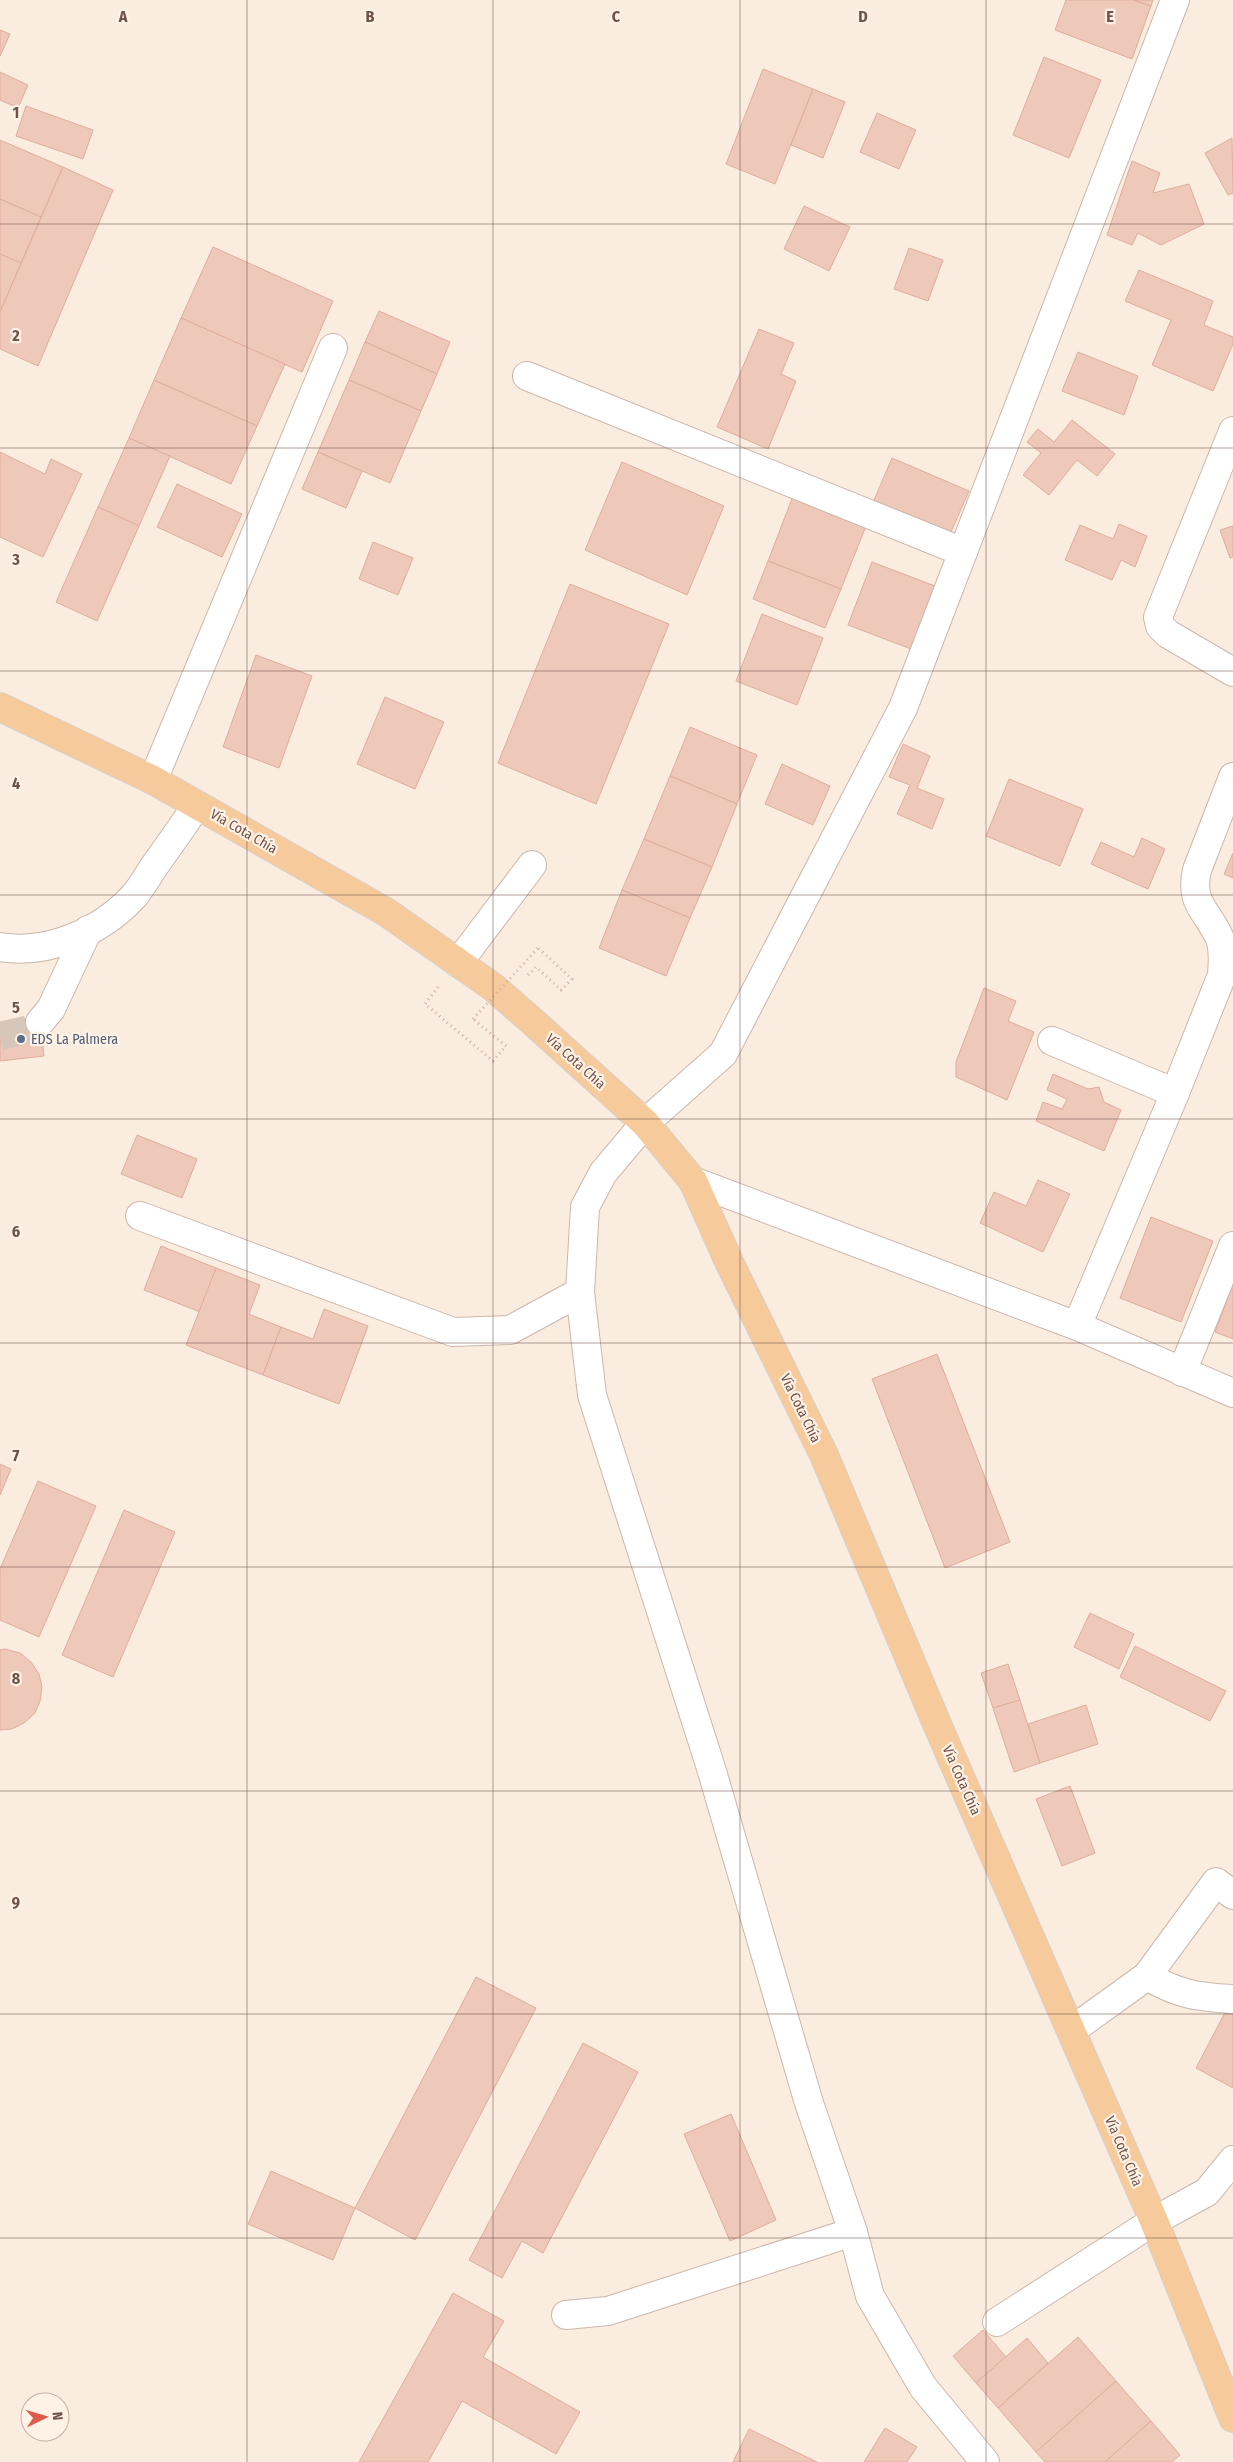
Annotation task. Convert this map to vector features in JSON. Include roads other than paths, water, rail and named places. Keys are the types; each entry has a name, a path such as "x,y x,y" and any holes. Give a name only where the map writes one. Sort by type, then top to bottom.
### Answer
{"main road":[{"name":"Vía Cota Chía","path":"0,707 152,780 386,912 507,1000 645,1123 693,1181 730,1264 824,1455 938,1724 1154,2221 1233,2418"}],"street":[{"path":"985,2462 923,2387 870,2296 853,2232 809,2103 711,1768 592,1395 580,1292 585,1207 603,1173 645,1123 723,1054 904,708 1175,0"},
{"path":"152,780 333,348"},
{"path":"527,376 963,552"},
{"path":"1233,431 1158,617 1160,626 1168,634 1233,672"},
{"path":"1077,1326 1176,1093 1222,974 1224,958 1220,940 1198,902 1194,886 1197,870 1233,777"},
{"path":"0,947 18,950 41,948 88,930 110,917 134,896 197,805"},
{"path":"458,963 532,865"},
{"path":"40,1022 51,1009 88,930"},
{"path":"1052,1041 1176,1093"},
{"path":"693,1181 1077,1326 1233,1393"},
{"path":"140,1216 454,1332 510,1330 580,1292"},
{"path":"1182,1372 1233,1246"},
{"path":"1072,2030 1147,1976 1216,1882 1233,1895"},
{"path":"1147,1976 1170,1990 1200,1997 1232,1998"},
{"path":"997,2322 1154,2221 1207,2192 1233,2160"},
{"path":"566,2314 608,2311 853,2232"}],"tunnel":[{"path":"0,1036 30,1029 40,1022"}],"place":[{"name":"EDS La Palmera","path":"21,1039"}]}
